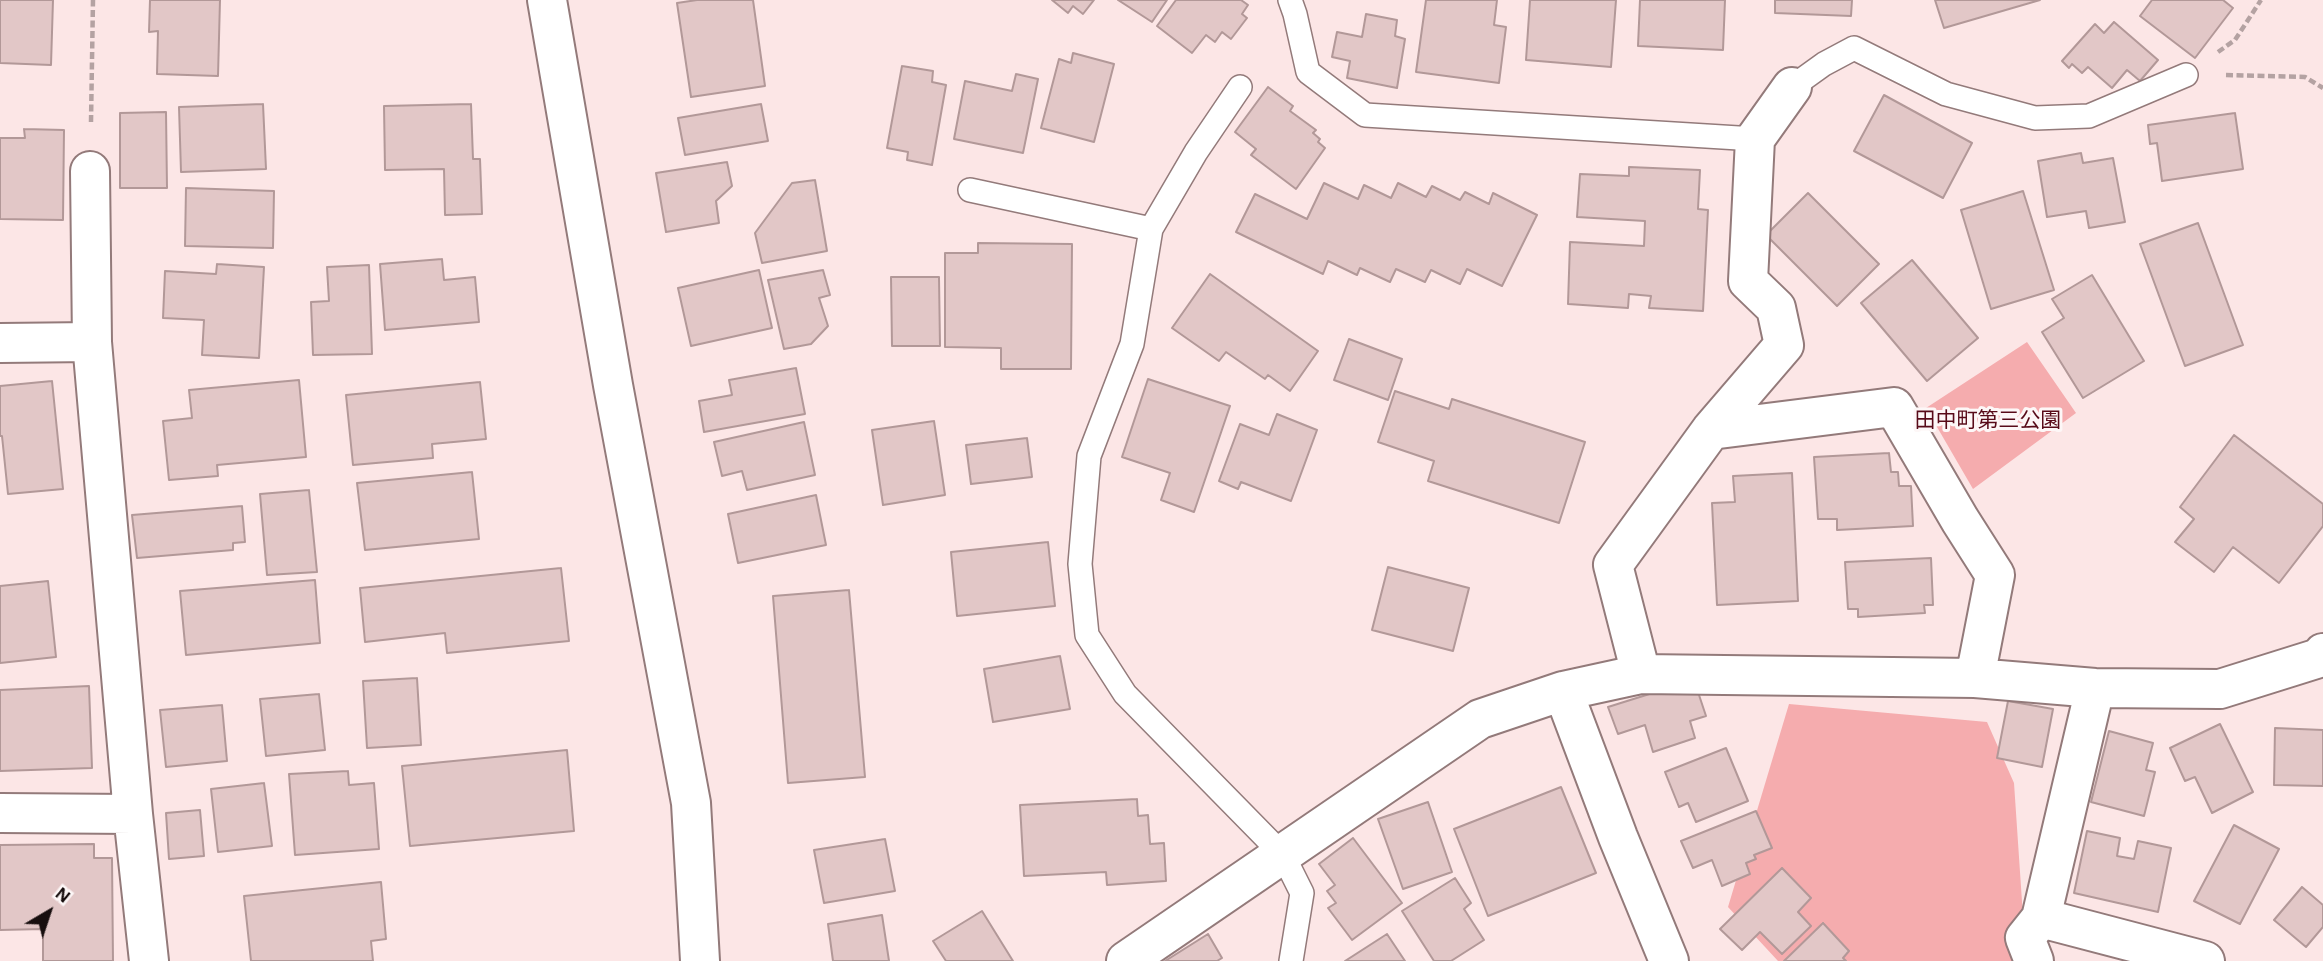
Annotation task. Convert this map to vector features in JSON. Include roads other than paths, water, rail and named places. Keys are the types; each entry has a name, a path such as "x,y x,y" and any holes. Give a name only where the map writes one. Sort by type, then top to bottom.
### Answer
{"street":[{"path":"547,0 613,385 691,803 701,961"},
{"path":"1641,674 1613,565 1711,430 1784,345 1776,308 1748,281 1755,139 1792,88"},
{"path":"90,172 92,342 133,814 149,961"},
{"path":"0,343 92,342"},
{"path":"1711,430 1894,407 1995,575 1975,678"},
{"path":"1125,961 1480,719 1563,691 1641,674 1975,678 2095,688 2220,689 2321,656"},
{"path":"2034,961 2025,938 2041,918 2095,688"},
{"path":"1563,691 1668,961"},
{"path":"0,813 133,814"},
{"path":"2041,918 2205,961"}],"lane":[{"path":"1290,0 1308,72 1365,114 1755,139"},
{"path":"1792,88 1824,64 1854,48 1946,94 2035,118 2089,116 2186,75"},
{"path":"1240,87 1196,152 1151,229 1132,344 1089,456 1080,564 1087,635 1125,694 1283,855 1302,893 1292,961"},
{"path":"970,190 1151,229"}],"park label":[{"name":"田中町第三公園","path":"1988,421"}]}
